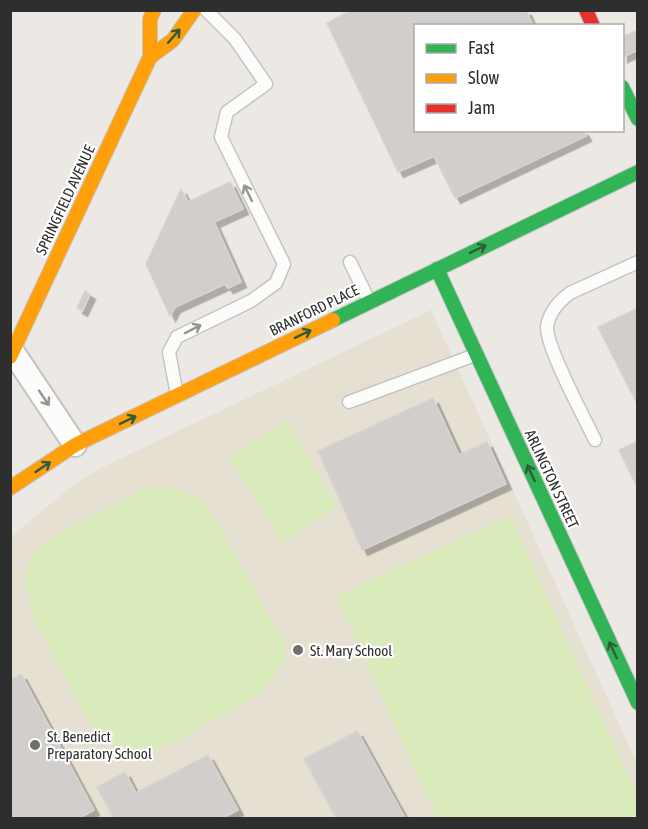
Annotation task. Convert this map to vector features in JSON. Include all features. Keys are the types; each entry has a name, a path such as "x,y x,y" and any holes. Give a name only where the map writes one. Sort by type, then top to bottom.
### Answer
{"street":[{"name":"SPRINGFIELD AVENUE","path":"12,354 150,57 150,19 154,10"},
{"name":"SPRINGFIELD AVENUE","path":"150,57 173,40 194,10"},
{"path":"586,10 592,24"},
{"path":"624,91 638,119"},
{"name":"BRANFORD PLACE","path":"10,488 75,445 638,172"},
{"name":"ARLINGTON STREET","path":"436,269 638,704"},
{"path":"12,354 75,445"}],"lane":[{"path":"177,396 169,352 177,338 251,301 276,283 284,264 221,137 227,112 266,84 235,39 206,10"},
{"path":"350,262 369,302"},
{"path":"595,440 551,346 547,328 549,318 554,308 570,293 638,262"},
{"path":"349,402 476,354"}],"shaded area":[{"name":"St. Mary School","path":"431,310 637,763 637,818 11,818 11,537 74,484 107,465"}],"green space":[{"path":"287,421 337,506 282,543 230,457"},
{"path":"172,487 205,501 286,647 284,661 272,680 258,695 175,742 149,752 123,750 103,738 87,719 34,619 24,577 32,554 47,540 145,488"},
{"path":"510,516 637,796 637,818 437,818 336,596"}],"building":[{"path":"352,10 526,10 532,24 414,24 414,132 584,132 586,136 455,198 434,156 398,172 327,23"},
{"path":"638,30 638,50 624,56 624,36"},
{"path":"230,182 243,209 214,222 241,282 228,288 225,284 175,307 170,316 146,264 181,189 188,202"},
{"path":"85,291 90,294 82,311 77,308"},
{"path":"638,308 638,406 598,327"},
{"path":"433,398 459,455 487,442 506,484 362,550 318,451"},
{"path":"638,441 638,489 619,450"},
{"name":"St. Benedict Preparatory School","path":"21,674 94,810 79,818 10,818 10,680"},
{"path":"357,731 405,818 336,818 304,759"},
{"name":"St. Benedict Preparatory School","path":"208,755 238,810 222,818 114,818 97,787 125,772 136,793"}],"traffic: fast":[{"path":"624,91 638,119"},
{"path":"333,320 638,172"},
{"path":"437,269 638,703"}],"traffic: slow":[{"path":"10,357 150,57 150,19 154,10"},
{"path":"150,57 173,40 194,10"},
{"path":"10,488 75,445 333,320"}],"traffic: jam":[{"path":"586,10 592,24"}],"place":[{"name":"St. Mary School","path":"298,650"},
{"name":"St. Benedict Preparatory School","path":"35,745"}]}
